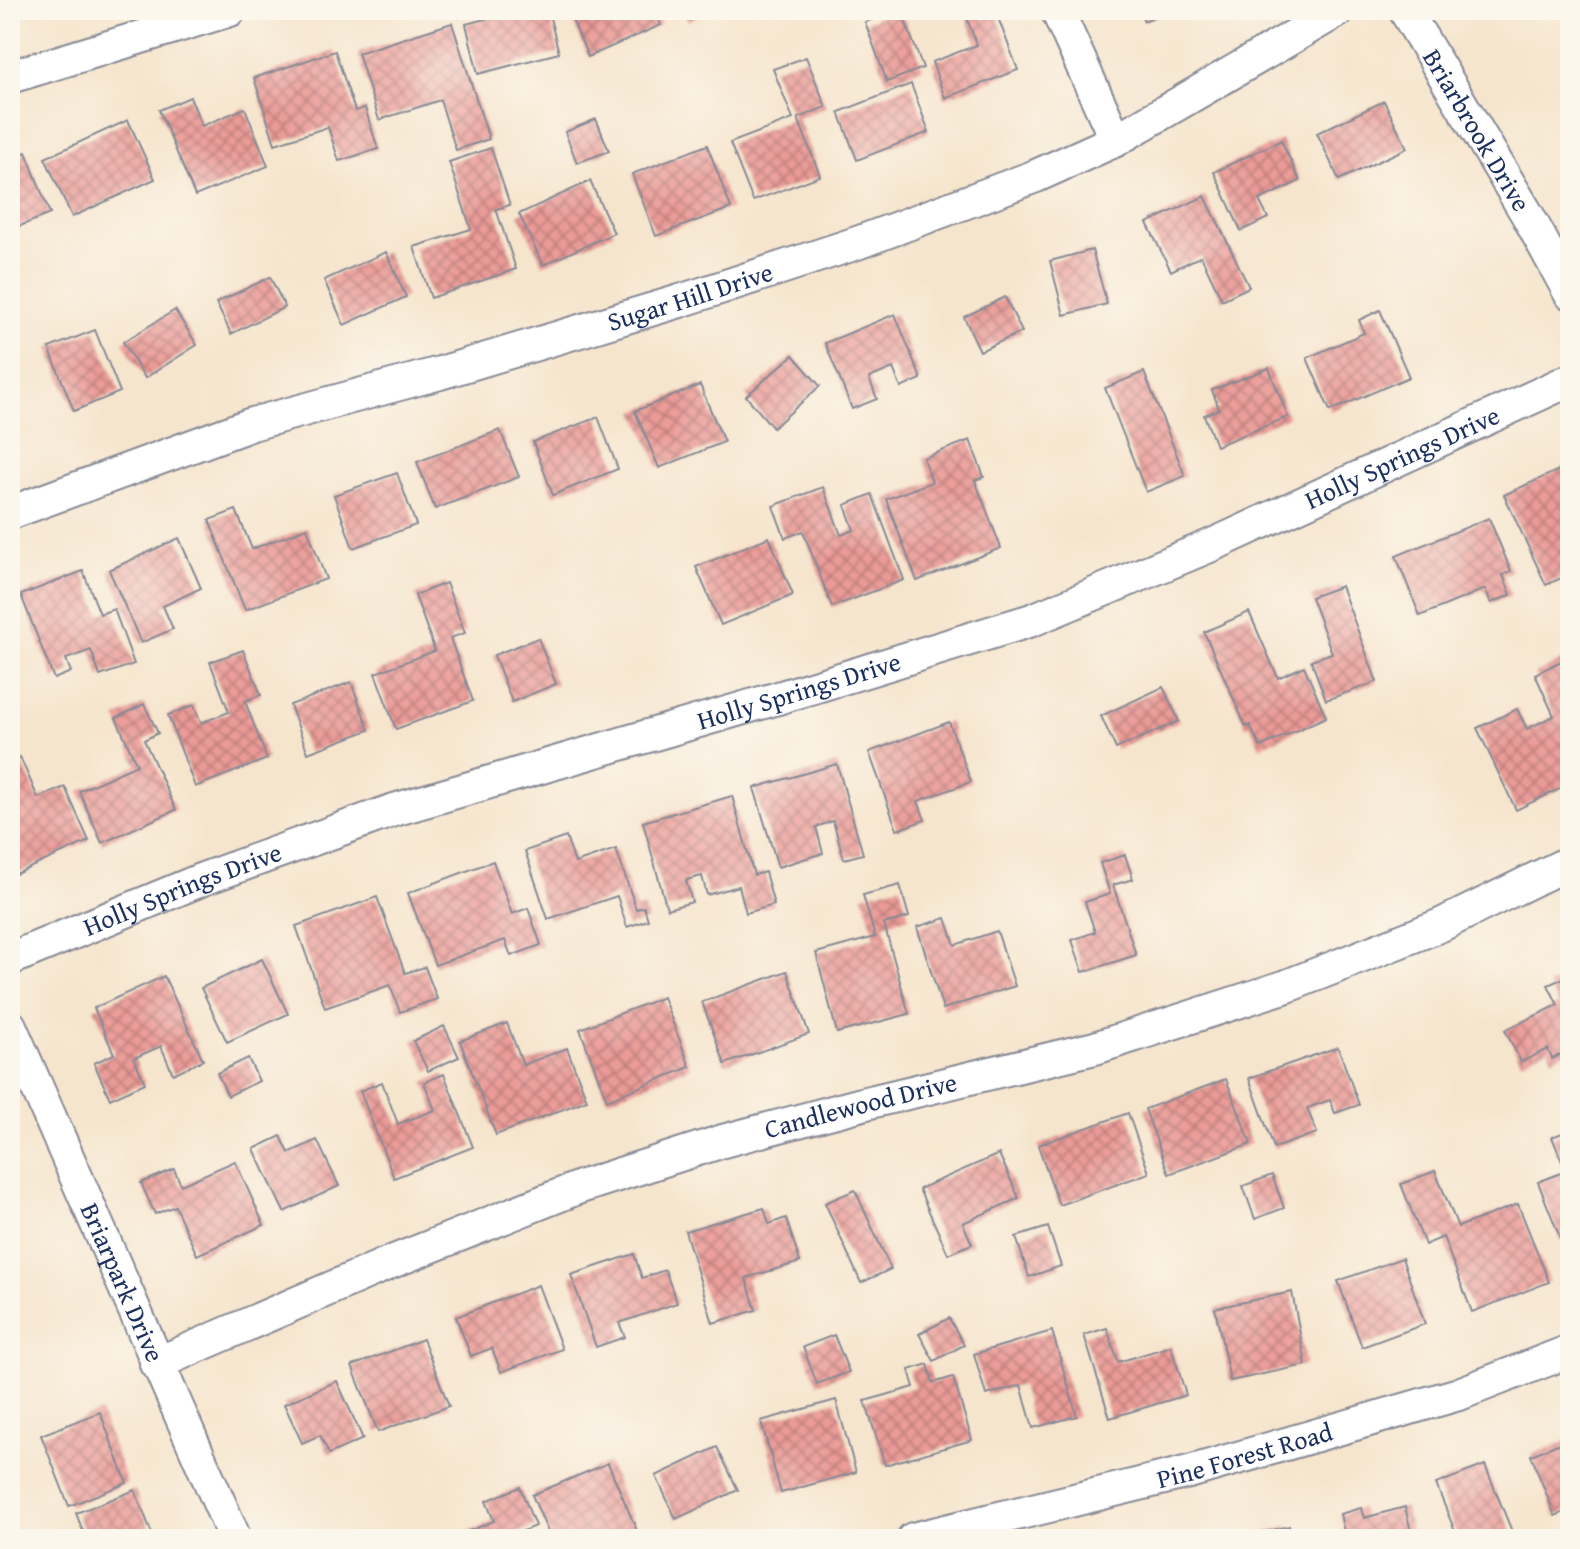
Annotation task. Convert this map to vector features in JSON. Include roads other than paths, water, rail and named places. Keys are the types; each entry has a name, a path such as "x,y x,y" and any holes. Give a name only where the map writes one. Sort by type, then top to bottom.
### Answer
{"street":[{"path":"10,77 230,10"},
{"path":"1057,10 1116,140"},
{"name":"Sugar Hill Drive","path":"10,513 252,424 440,373 635,315 857,243 1036,176 1116,140 1339,10"},
{"name":"Briarbrook Drive","path":"1405,10 1527,214 1570,293"},
{"name":"Holly Springs Drive","path":"10,959 203,879 394,810 1032,620 1219,542 1570,380"},
{"name":"Candlewood Drive","path":"156,1364 389,1263 580,1187 752,1133 1095,1048 1287,986 1441,925 1570,862"},
{"name":"Briarpark Drive","path":"10,1026 235,1539"},
{"name":"Pine Forest Road","path":"913,1539 1189,1472 1459,1394 1570,1351"}]}
